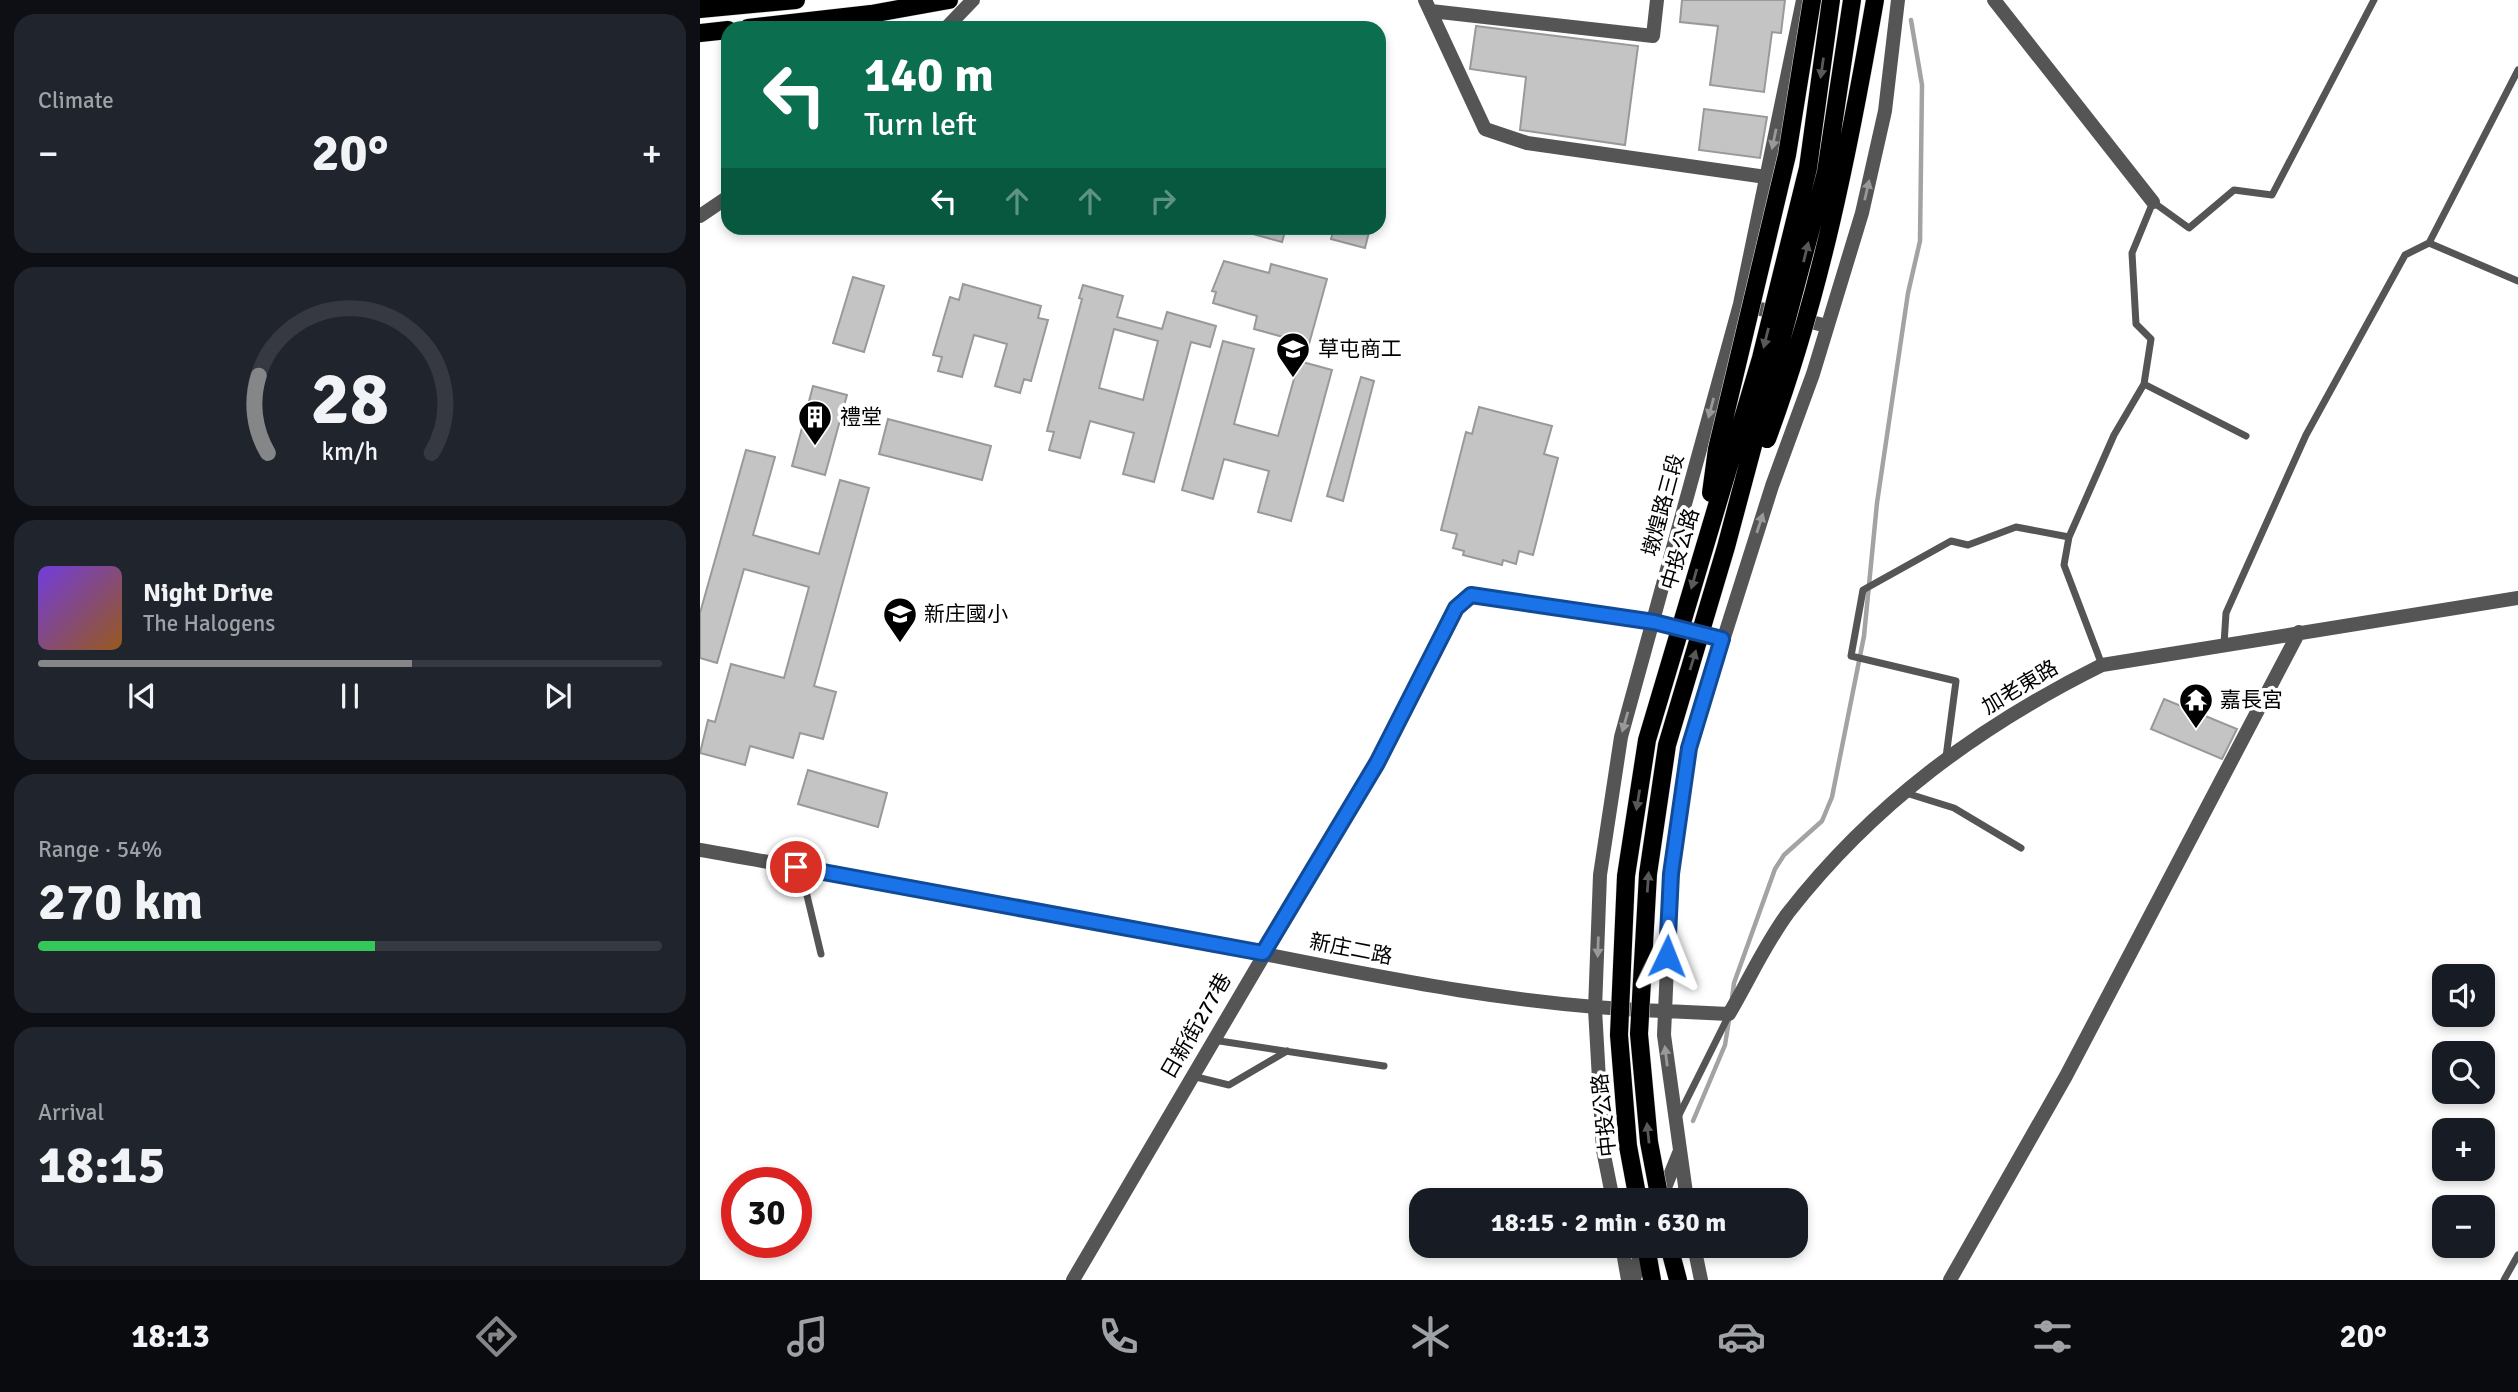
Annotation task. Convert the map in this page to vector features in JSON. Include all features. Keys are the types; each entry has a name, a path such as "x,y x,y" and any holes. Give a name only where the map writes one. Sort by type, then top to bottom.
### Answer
{"main road":[{"path":"700,9 796,0"},
{"path":"812,21 949,0"},
{"path":"1704,547 1717,449 1787,155 1812,0"},
{"name":"中投公路","path":"1635,1188 1628,1146 1619,1035 1626,876 1647,740 1761,358 1808,168 1831,0"},
{"name":"中投公路","path":"1658,1188 1648,1142 1639,1034 1648,874 1667,745 1726,547 1826,172 1852,0"},
{"path":"1726,547 1795,364 1845,170 1875,0"},
{"path":"700,33 721,31"},
{"path":"1647,1258 1652,1280"},
{"path":"1672,1258 1678,1280"}],"street":[{"path":"952,21 972,0"},
{"path":"1428,6 1653,36 1657,0"},
{"name":"墩煌路三段","path":"1611,1188 1604,1150 1595,1009 1600,875 1621,737 1740,304 1803,0"},
{"path":"1685,1188 1664,1035 1671,874 1688,760 1722,639 1827,327 1862,213 1885,111 1898,0"},
{"path":"1994,0 2153,202"},
{"path":"1428,6 1485,129 1527,142 1766,177"},
{"path":"700,216 721,202"},
{"path":"1740,304 1827,327"},
{"name":"日新街277巷","path":"1073,1280 1377,763 1456,608 1471,595 1654,622"},
{"name":"加老東路","path":"1729,1014 1787,914 1902,792 1947,757 2050,691 2102,665 2518,598"},
{"path":"1654,622 1722,639"},
{"path":"1950,1280 2066,1076 2299,632"},
{"name":"新庄二路","path":"700,850 1475,994 1595,1009 1665,1011"},
{"path":"1665,1011 1729,1014"},
{"path":"1665,1188 1679,1152"},
{"path":"1624,1258 1628,1280"},
{"path":"1634,1280 1640,1258"},
{"path":"1696,1258 1701,1280"}],"lane":[{"path":"2102,665 2064,565 2069,537 2114,435 2144,384 2151,339 2137,324 2132,253 2153,202 2189,228 2234,190 2272,195 2374,0"},
{"path":"775,2 779,21"},
{"path":"2224,644 2226,613 2306,435 2404,255 2429,243 2518,70"},
{"path":"2429,243 2518,281"},
{"path":"2144,384 2246,436"},
{"path":"1947,757 1956,681 1851,656 1863,590 1951,541 1968,545 2016,527 2069,537"},
{"path":"1902,792 1954,808 2021,848"},
{"path":"796,867 804,883 821,954"},
{"path":"1675,1124 1729,1014"},
{"path":"1213,1040 1384,1066"},
{"path":"1191,1076 1229,1085 1287,1051"},
{"path":"2504,1280 2518,1255"}],"building":[{"path":"1682,0 1785,0 1781,33 1772,32 1764,92 1710,85 1718,26 1680,22"},
{"path":"1476,26 1638,46 1625,145 1520,130 1526,77 1470,69"},
{"path":"1704,109 1767,117 1760,158 1699,150"},
{"path":"1257,235 1284,235 1282,242"},
{"path":"1332,235 1368,235 1365,248 1331,239"},
{"path":"1224,261 1269,273 1271,264 1327,279 1309,344 1254,329 1257,316 1213,303 1216,292 1212,291"},
{"path":"853,277 884,286 864,352 833,343"},
{"path":"963,284 1041,306 1038,318 1048,320 1031,381 1024,379 1020,393 995,386 1007,344 974,335 962,377 938,371 942,357 933,355 950,297 959,300"},
{"path":"1083,285 1123,296 1117,317 1162,329 1167,312 1216,326 1210,347 1191,342 1154,482 1123,474 1134,433 1090,421 1080,458 1049,450 1054,432 1047,431 1082,299 1079,298","holes":["1114,329 1158,341 1143,400 1099,388"]},
{"path":"1223,341 1254,349 1234,424 1278,436 1299,361 1332,370 1291,521 1258,512 1269,471 1224,459 1213,499 1182,490"},
{"path":"1361,377 1374,381 1343,501 1327,496"},
{"name":"禮堂","path":"813,386 847,395 825,475 792,466"},
{"path":"1479,407 1552,426 1544,454 1558,458 1533,555 1519,551 1516,564 1503,560 1502,565 1463,555 1464,551 1453,548 1457,534 1441,530 1466,432 1472,434"},
{"path":"888,419 991,446 982,480 879,454"},
{"path":"746,450 775,457 753,535 819,554 840,480 869,488 814,686 836,692 823,739 800,733 793,758 750,746 745,765 700,753 708,720 715,722 731,664 784,678 809,587 744,569 717,663 700,658 700,613"},
{"name":"嘉長宮","path":"2164,699 2237,729 2222,759 2151,729"},
{"path":"808,770 887,793 878,827 798,804"}],"waterway":[{"path":"1732,998 1734,983 1775,869 1784,855 1822,821 1832,797 1864,636 1877,503 1908,293 1920,241 1922,85 1911,20"},
{"path":"1693,1121 1725,1045 1729,1020"}],"place":[{"name":"草屯商工","path":"1293,379"},
{"name":"禮堂","path":"815,447"},
{"name":"新庄國小","path":"900,644"},
{"name":"嘉長宮","path":"2196,730"}],"route":[{"path":"796,867 1263,953 1377,763 1456,608 1471,595 1654,622 1722,639 1689,748 1671,874 1667,956"}]}
